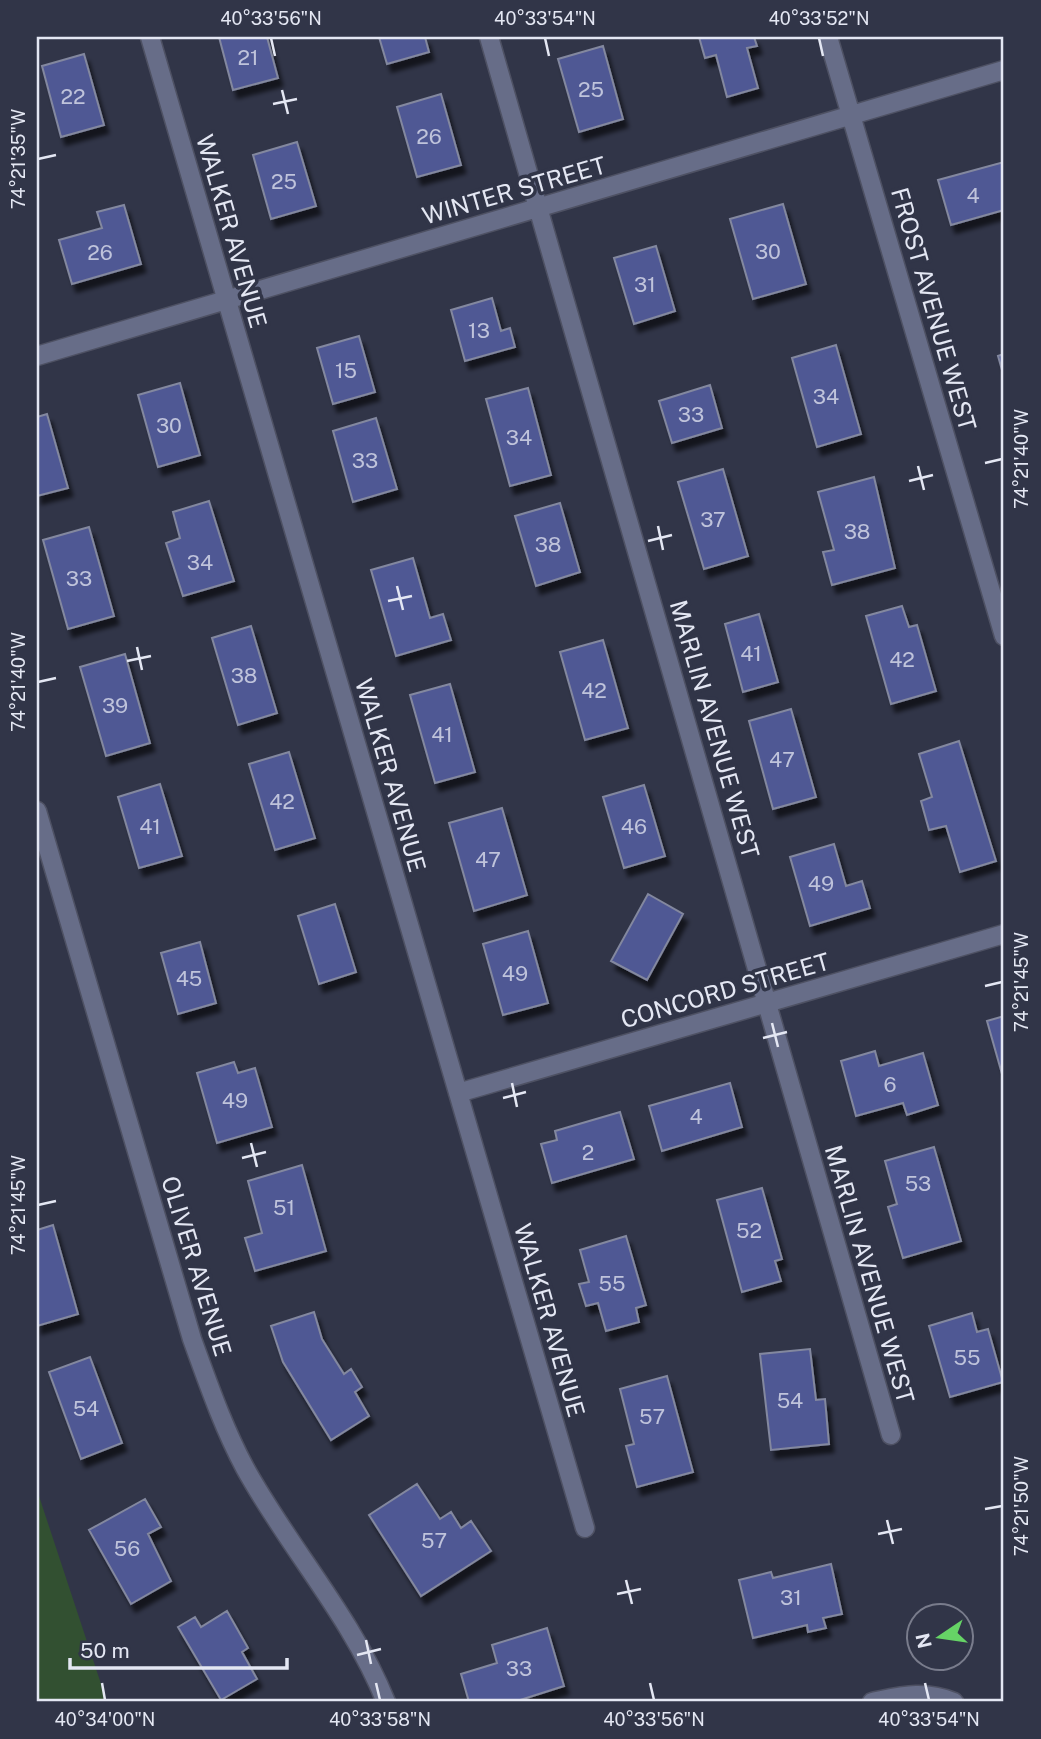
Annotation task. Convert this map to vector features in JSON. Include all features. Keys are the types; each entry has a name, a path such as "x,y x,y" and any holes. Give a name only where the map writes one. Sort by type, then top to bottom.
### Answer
{"street":[{"name":"WALKER AVENUE","path":"150,37 585,1528"},
{"name":"MARLIN AVENUE WEST","path":"489,37 891,1435"},
{"name":"FROST AVENUE WEST","path":"828,37 1004,636"},
{"name":"WINTER STREET","path":"37,356 1004,70"},
{"name":"OLIVER AVENUE","path":"37,811 192,1339 209,1386 245,1468 352,1633 386,1702"},
{"name":"CONCORD STREET","path":"458,1093 1004,934"},
{"path":"872,1702 913,1693 940,1696 954,1702"}],"green space":[{"path":"37,1490 107,1702 37,1702"}],"building":[{"path":"219,37 267,37 278,78 233,90"},
{"path":"379,37 425,37 429,52 387,64"},
{"path":"699,37 754,37 757,46 747,48 758,88 727,97 716,55 705,58"},
{"path":"603,46 623,119 579,132 558,59"},
{"path":"84,54 104,125 61,137 42,66"},
{"path":"441,94 461,165 417,177 397,107"},
{"path":"297,142 316,206 271,219 253,155"},
{"path":"1004,162 1004,210 951,225 938,180"},
{"path":"783,204 806,284 753,299 730,219"},
{"path":"124,205 141,264 72,284 59,240 102,228 97,212"},
{"path":"656,246 675,311 634,324 614,258"},
{"path":"492,298 501,331 510,328 515,347 465,361 451,310"},
{"path":"359,336 375,392 333,404 317,348"},
{"path":"836,345 861,434 817,447 792,358"},
{"path":"1004,354 1004,377 998,356"},
{"path":"180,383 200,455 158,467 138,395"},
{"path":"710,385 722,428 672,443 659,401"},
{"path":"528,388 551,475 510,486 486,399"},
{"path":"47,414 68,488 37,496 37,417"},
{"path":"376,418 397,489 353,502 333,431"},
{"path":"723,469 748,556 704,569 678,482"},
{"path":"874,477 895,568 832,585 823,552 834,550 818,492"},
{"path":"209,501 234,581 183,596 166,543 180,538 173,512"},
{"path":"560,503 580,572 536,586 515,516"},
{"path":"89,527 114,616 68,629 43,540"},
{"path":"413,558 430,618 443,614 451,640 396,656 371,570"},
{"path":"902,606 909,627 917,625 936,691 891,704 866,616"},
{"path":"759,614 778,682 743,692 725,624"},
{"path":"251,626 277,713 238,725 212,638"},
{"path":"603,640 628,728 585,740 560,652"},
{"path":"125,654 150,743 106,756 80,667"},
{"path":"450,684 475,772 435,783 410,695"},
{"path":"791,709 816,797 773,809 749,721"},
{"path":"959,741 996,861 960,872 946,826 929,830 921,801 932,797 919,754"},
{"path":"289,752 315,838 275,850 249,764"},
{"path":"160,784 182,856 139,868 118,797"},
{"path":"644,785 665,856 624,868 603,797"},
{"path":"502,808 527,895 474,911 449,823"},
{"path":"834,844 846,886 862,881 870,908 810,926 790,857"},
{"path":"648,894 683,914 647,980 611,961"},
{"path":"335,904 356,972 319,984 298,916"},
{"path":"528,931 548,1003 503,1015 483,944"},
{"path":"200,942 216,1003 178,1014 161,953"},
{"path":"1004,1016 1004,1081 987,1021"},
{"path":"875,1051 879,1066 923,1053 938,1105 907,1115 903,1103 856,1116 841,1061"},
{"path":"234,1062 238,1073 255,1068 272,1127 217,1143 197,1073"},
{"path":"730,1083 742,1127 662,1151 649,1106"},
{"path":"620,1112 634,1159 552,1183 541,1144 557,1140 555,1131"},
{"path":"934,1147 961,1241 903,1258 888,1207 897,1204 885,1161"},
{"path":"302,1165 326,1251 255,1271 245,1238 262,1233 248,1181"},
{"path":"762,1188 782,1259 775,1261 781,1281 742,1292 717,1200"},
{"path":"53,1225 78,1314 37,1326 37,1230"},
{"path":"626,1236 646,1305 636,1308 639,1322 606,1331 598,1303 586,1306 579,1284 589,1282 580,1250"},
{"path":"314,1312 322,1339 344,1374 351,1369 362,1387 355,1392 369,1416 331,1440 283,1362 271,1326"},
{"path":"972,1313 977,1332 988,1329 1003,1382 950,1397 929,1326"},
{"path":"810,1349 816,1400 825,1399 829,1444 771,1450 760,1354"},
{"path":"90,1357 122,1443 81,1459 49,1372"},
{"path":"667,1376 693,1472 637,1487 626,1446 634,1444 620,1389"},
{"path":"417,1484 440,1519 451,1512 461,1528 471,1521 491,1551 421,1596 369,1515"},
{"path":"145,1499 161,1527 148,1534 171,1581 131,1604 89,1530"},
{"path":"831,1564 842,1614 823,1618 826,1628 808,1632 807,1625 753,1638 739,1580 771,1572 773,1578"},
{"path":"227,1611 248,1648 242,1652 257,1679 221,1700 178,1627 195,1617 201,1627"},
{"path":"547,1628 564,1686 514,1702 469,1702 461,1674 497,1663 492,1645"}]}
